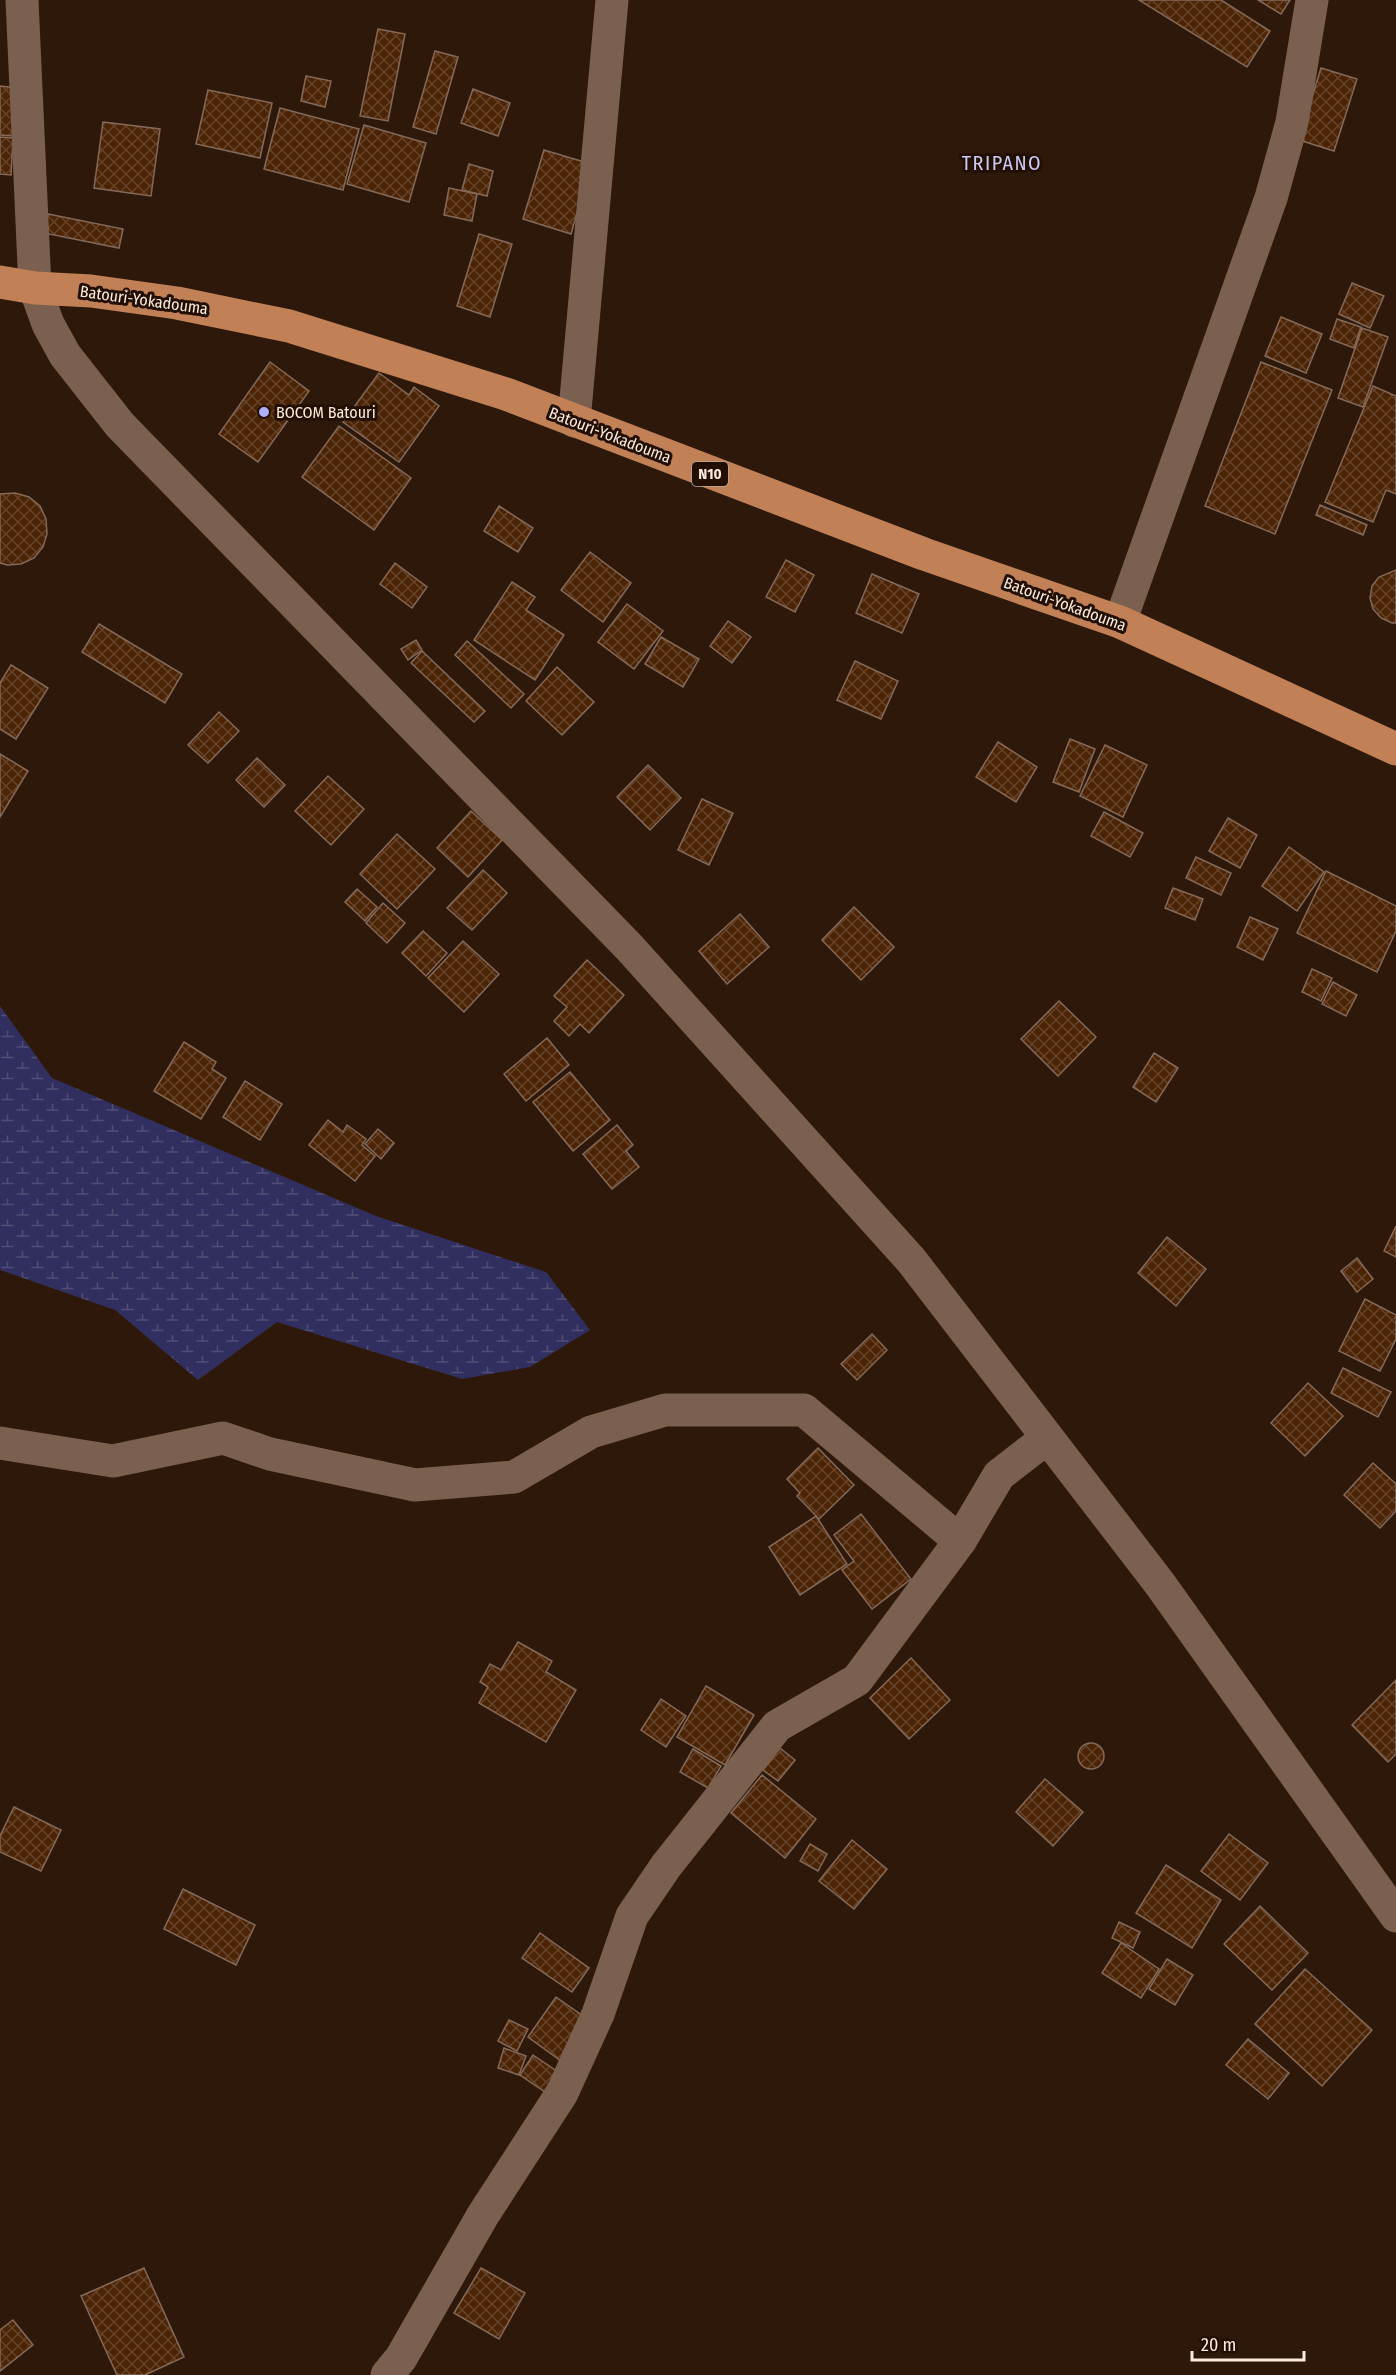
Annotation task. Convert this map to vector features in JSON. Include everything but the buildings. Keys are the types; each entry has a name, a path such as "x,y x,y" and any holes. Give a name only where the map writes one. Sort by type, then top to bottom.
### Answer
{"highway":[{"name":"Batouri-Yokadouma","path":"0,282 35,288 91,291 177,303 289,326 506,394 924,555 1120,622 1396,749"}],"street":[{"path":"22,0 35,288 64,355 120,425 629,947 911,1260 1160,1584 1396,1916"},
{"path":"574,421 612,0"},
{"path":"1120,622 1271,198 1292,122 1312,0"},
{"path":"0,1443 113,1461 224,1438 270,1454 415,1485 514,1477 591,1432 665,1410 804,1410 960,1541"},
{"path":"387,2375 401,2358 483,2215 562,2093 598,2014 632,1916 666,1866 777,1726 857,1680 960,1541 999,1475 1047,1438"}],"green space":[{"path":"0,1006 52,1078 376,1216 546,1272 590,1330 530,1367 462,1379 277,1322 198,1380 115,1310 0,1270"}],"place":[{"name":"BOCOM Batouri","path":"264,412"}],"district":[{"name":"TRIPANO","path":"1002,163"}]}
